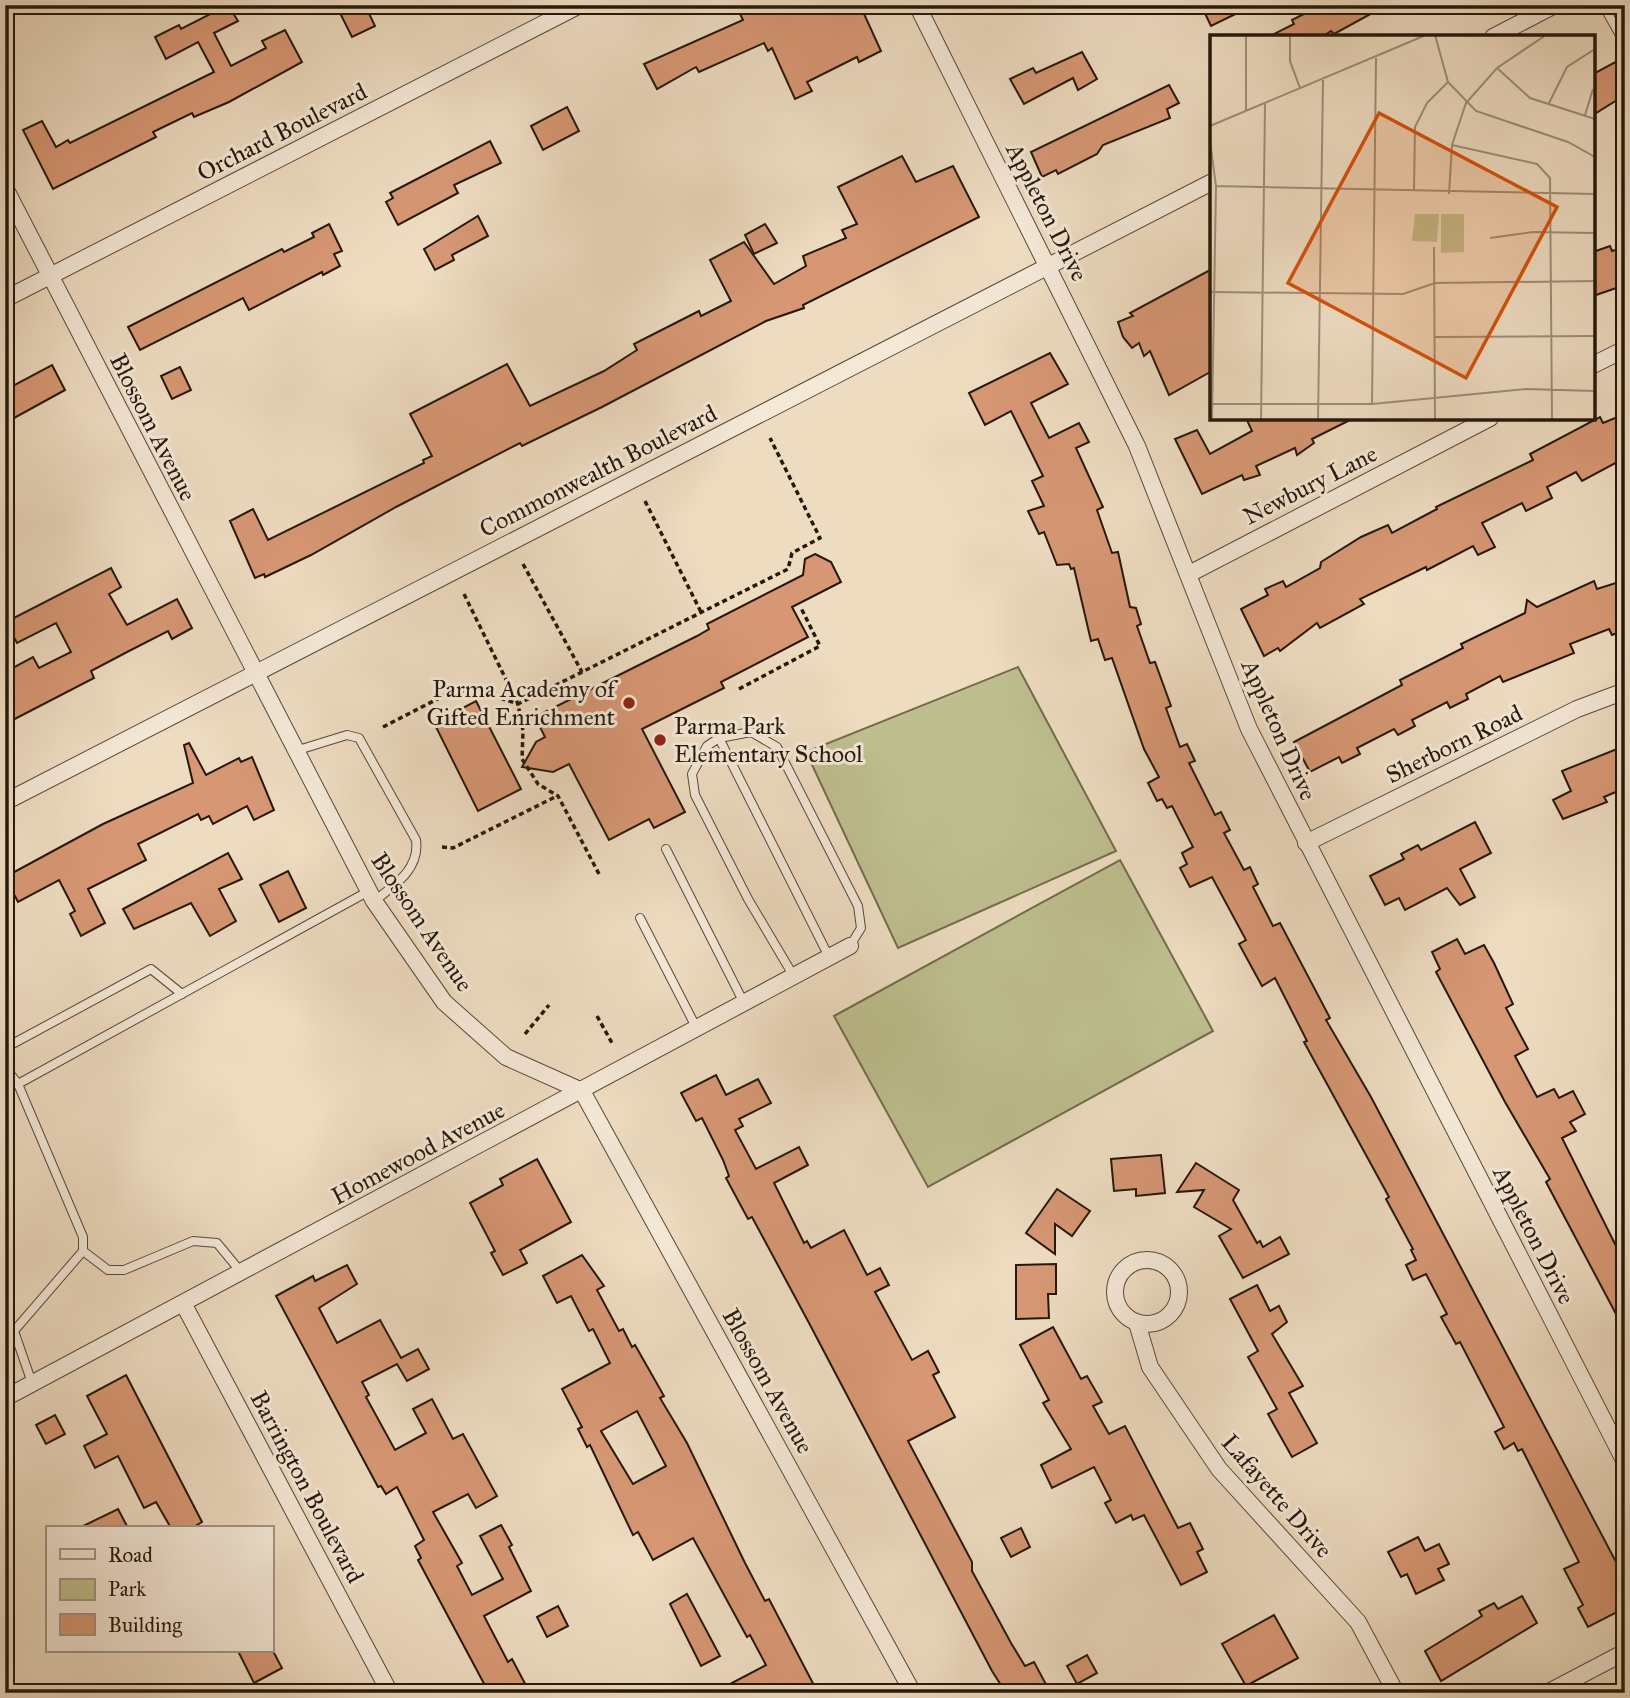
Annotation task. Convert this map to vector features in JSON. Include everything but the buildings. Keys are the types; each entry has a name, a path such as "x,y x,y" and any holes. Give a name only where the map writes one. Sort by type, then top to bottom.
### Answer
{"street":[{"name":"Orchard Boulevard","path":"5,299 580,5"},
{"name":"Appleton Drive","path":"916,5 1049,265 1137,446 1249,729 1625,1462"},
{"path":"1497,35 1555,5"},
{"name":"Commonwealth Boulevard","path":"5,802 1210,183"},
{"name":"Blossom Avenue","path":"5,188 372,896 444,1002 506,1057 582,1091 913,1693"},
{"path":"1595,364 1625,349"},
{"name":"Newbury Lane","path":"1189,574 1486,420"},
{"name":"Sherborn Road","path":"1306,843 1577,709 1625,691"},
{"name":"Homewood Avenue","path":"5,1398 850,946"},
{"name":"Lafayette Drive","path":"1137,1323 1158,1322 1169,1316 1178,1299 1174,1275 1153,1261 1133,1263 1125,1268 1115,1284 1118,1308 1137,1323 1150,1367 1219,1469 1357,1622 1395,1693"},
{"name":"Barrington Boulevard","path":"183,1303 390,1693"},
{"path":"1547,1693 1625,1651"}],"lane":[{"path":"1603,5 1625,44"},
{"path":"793,975 770,932 748,899 695,795 692,774 707,746 719,738 751,732 777,747 858,906 862,928 850,946"},
{"path":"18,1084 182,994 400,881 418,852 410,828 359,738 347,736 295,751"},
{"path":"719,738 829,957"},
{"path":"666,849 743,1001"},
{"path":"640,918 696,1027"},
{"path":"5,1048 151,969 182,994"},
{"path":"5,1068 18,1084 83,1237 83,1251 14,1331"},
{"path":"83,1251 108,1270 124,1270 193,1241 217,1243 241,1272"},
{"path":"5,1324 14,1331 33,1384"}],"path":[{"path":"383,727 449,694 473,689 518,704 788,569 792,553 820,538 770,438"},
{"path":"645,501 701,613"},
{"path":"523,564 582,672"},
{"path":"464,594 518,704 523,731 522,759 538,784 558,796 599,874"},
{"path":"739,690 820,646 801,608"},
{"path":"442,847 453,848 558,796"},
{"path":"525,1034 549,1005"},
{"path":"597,1017 612,1043"}],"green space":[{"path":"1018,667 1116,851 898,948 806,752"},
{"path":"1120,860 1213,1031 928,1187 834,1016"}],"place":[{"name":"Parma Academy of Gifted Enrichment","path":"629,703"},
{"name":"Parma Park Elementary School","path":"660,740"}]}
